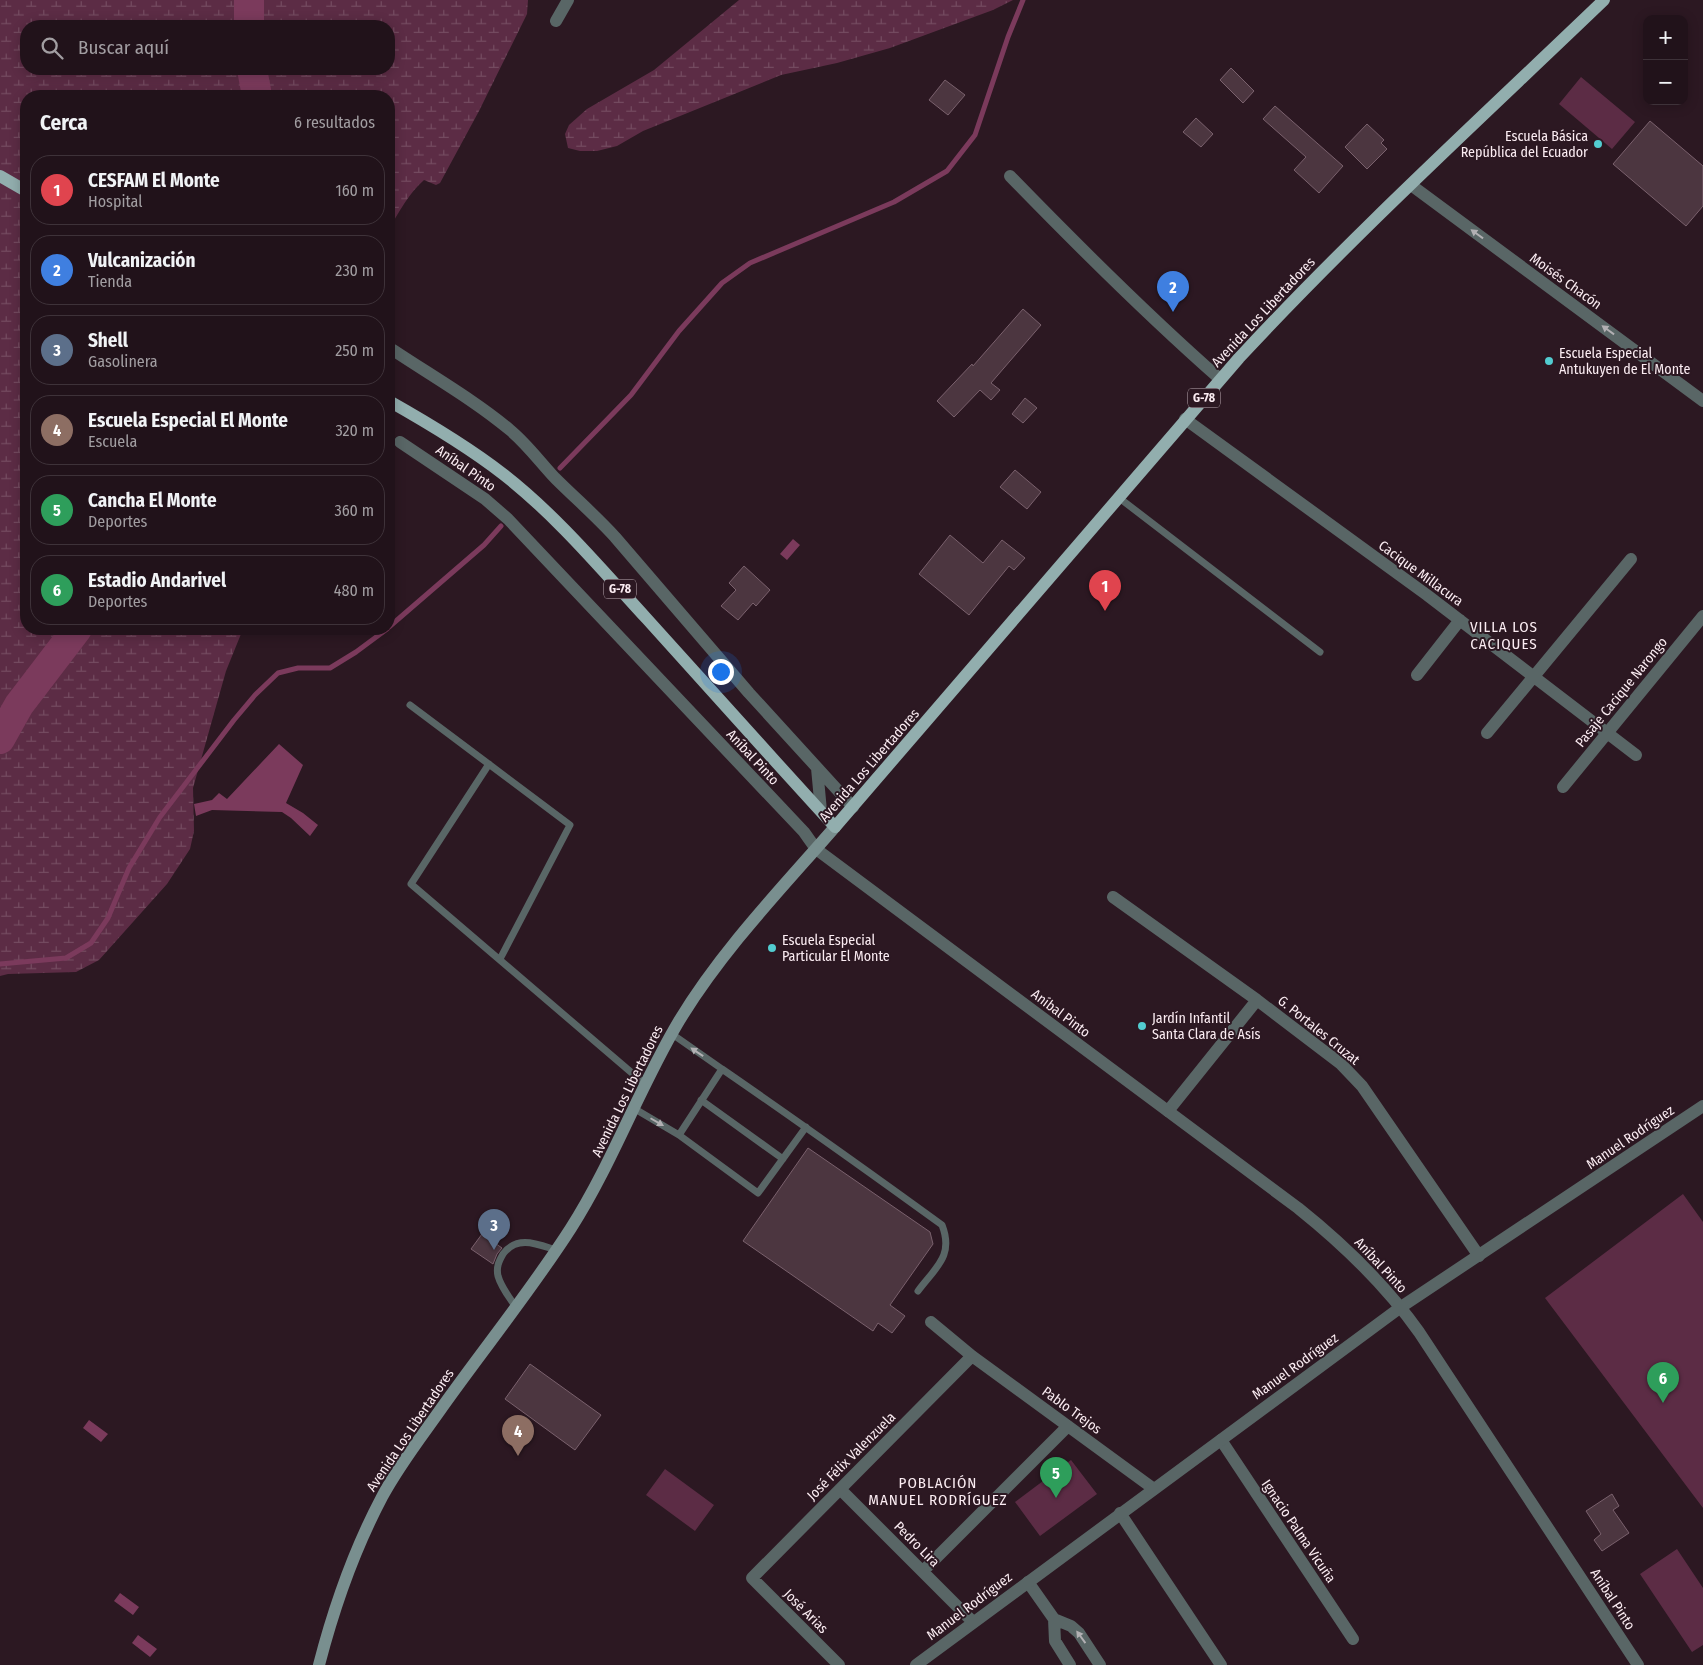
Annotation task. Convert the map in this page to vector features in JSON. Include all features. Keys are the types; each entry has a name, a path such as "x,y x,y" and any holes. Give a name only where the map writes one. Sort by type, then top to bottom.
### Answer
{"main road":[{"name":"Avenida Los Libertadores","path":"320,1665 338,1602 353,1560 383,1496 414,1446 556,1250 594,1191 672,1034 713,970 1220,379 1294,299 1604,0"},
{"path":"0,176 20,188"},
{"name":"Aníbal Pinto","path":"395,404 472,451 535,501 603,571 835,827"}],"street":[{"path":"556,21 568,0"},
{"path":"1010,176 1092,261 1220,379"},
{"name":"Moisés Chacón","path":"1411,185 1703,401"},
{"path":"395,351 486,412 510,430 528,447 615,537 749,693 853,806"},
{"name":"Cacique Millacura","path":"1185,419 1460,620 1636,755"},
{"name":"Aníbal Pinto","path":"400,442 485,500 508,519 804,832 816,849 1318,1224 1359,1262 1401,1307 1424,1340 1638,1665"},
{"path":"1487,733 1631,559"},
{"name":"Pasaje Cacique Narongo","path":"1563,787 1703,616"},
{"path":"1417,675 1460,620"},
{"path":"817,768 821,811"},
{"name":"G. Portales Cruzat","path":"1113,897 1258,1000 1341,1064 1362,1086 1479,1256"},
{"path":"1168,1111 1258,1000"},
{"name":"Manuel Rodríguez","path":"916,1665 1401,1307 1703,1106"},
{"name":"Pablo Trejos","path":"930,1322 972,1356 1154,1489"},
{"name":"José Félix Valenzuela","path":"752,1578 972,1356"},
{"path":"923,1571 1068,1426"},
{"name":"Ignacio Palma Vicuña","path":"1221,1440 1353,1639"},
{"name":"Pedro Lira","path":"840,1489 973,1622"},
{"path":"1120,1514 1221,1665"},
{"name":"José Arias","path":"752,1578 839,1665"},
{"path":"1028,1582 1054,1619 1075,1629 1100,1665"},
{"path":"1054,1619 1055,1641 1070,1665"}],"lane":[{"path":"1118,497 1320,652"},
{"path":"410,705 570,825 500,959"},
{"path":"489,764 411,884 646,1085"},
{"path":"672,1034 942,1224 947,1238 946,1254 918,1291"},
{"path":"679,1135 722,1069"},
{"path":"702,1100 783,1159"},
{"path":"635,1109 679,1135 758,1193 806,1127"},
{"path":"515,1306 498,1276 497,1265 505,1252 513,1245 523,1242 556,1250"}],"green space":[{"path":"0,0 528,0 527,14 479,111 440,183 436,185 424,180 409,197 395,219 395,90 20,90 20,635 241,635 226,671 193,788 194,831 190,849 167,884 99,960 76,972 8,974 0,976"},
{"path":"739,0 1013,0 993,10 890,48 837,63 781,75 643,131 617,146 597,151 580,151 568,148 565,134 569,125 587,109 654,70"},
{"path":"1581,77 1635,122 1612,149 1559,104"},
{"path":"1683,1194 1703,1222 1703,1508 1545,1298"},
{"path":"1071,1460 1097,1494 1040,1536 1015,1502"},
{"path":"665,1469 714,1505 695,1531 646,1495"},
{"path":"1677,1549 1703,1588 1703,1645 1692,1652 1640,1574"}],"shaded area":[{"path":"793,539 800,545 787,560 780,554"},
{"path":"279,744 303,765 286,803 318,825 310,836 282,812 212,810 196,816 194,804 212,800 219,793 227,799"},
{"path":"89,1420 108,1434 101,1442 83,1428"},
{"path":"120,1593 139,1607 133,1615 114,1601"},
{"path":"138,1635 157,1649 150,1657 132,1643"}],"building":[{"path":"1231,68 1254,91 1243,103 1220,80"},
{"path":"945,80 965,95 948,115 929,100"},
{"path":"1275,106 1343,166 1319,193 1294,170 1306,157 1263,119"},
{"path":"1196,118 1213,134 1201,147 1183,132"},
{"path":"1650,121 1703,166 1703,206 1686,226 1613,164"},
{"path":"1367,124 1384,140 1381,143 1387,149 1367,169 1345,147"},
{"path":"1023,309 1041,325 991,383 1000,390 991,400 980,390 954,417 937,401 972,364 973,366"},
{"path":"1025,398 1037,408 1023,423 1012,414"},
{"path":"1015,470 1041,492 1027,509 1000,487"},
{"path":"950,535 983,563 1002,540 1025,558 1014,570 1009,566 969,615 919,574"},
{"path":"744,566 770,590 756,606 753,603 738,620 721,606 736,590 729,583"},
{"path":"808,1148 930,1232 933,1244 890,1305 905,1316 892,1333 878,1323 873,1331 743,1241"},
{"path":"482,1234 502,1248 493,1264 471,1249"},
{"path":"530,1364 601,1415 575,1450 505,1399"},
{"path":"1612,1494 1619,1506 1613,1510 1629,1533 1602,1551 1594,1540 1601,1534 1586,1511"}],"waterway":[{"path":"249,0 249,20"},
{"path":"560,468 631,395 679,331 722,283 750,263 894,202 947,171 975,135 1008,37 1023,0"},
{"path":"253,75 256,90"},
{"path":"395,622 484,545 501,526"},
{"path":"0,739 19,705 72,635"},
{"path":"0,964 66,958 91,943 108,918 129,868 160,817 255,695 278,673 298,668 330,668 379,635"}],"place":[{"name":"Escuela Básica República del Ecuador","path":"1598,144"},
{"name":"Vulcanización","path":"1173,312"},
{"name":"Escuela Especial Antukuyen de El Monte","path":"1549,361"},
{"name":"CESFAM El Monte","path":"1105,611"},
{"name":"Escuela Especial Particular El Monte","path":"772,948"},
{"name":"Jardín Infantil Santa Clara de Asís","path":"1142,1026"},
{"name":"Shell","path":"494,1250"},
{"name":"Estadio Andarivel","path":"1663,1403"},
{"name":"Escuela Especial El Monte","path":"518,1456"},
{"name":"Cancha El Monte","path":"1056,1498"}],"district":[{"name":"VILLA LOS CACIQUES","path":"1504,636"},
{"name":"POBLACIÓN MANUEL RODRÍGUEZ","path":"938,1492"}]}
